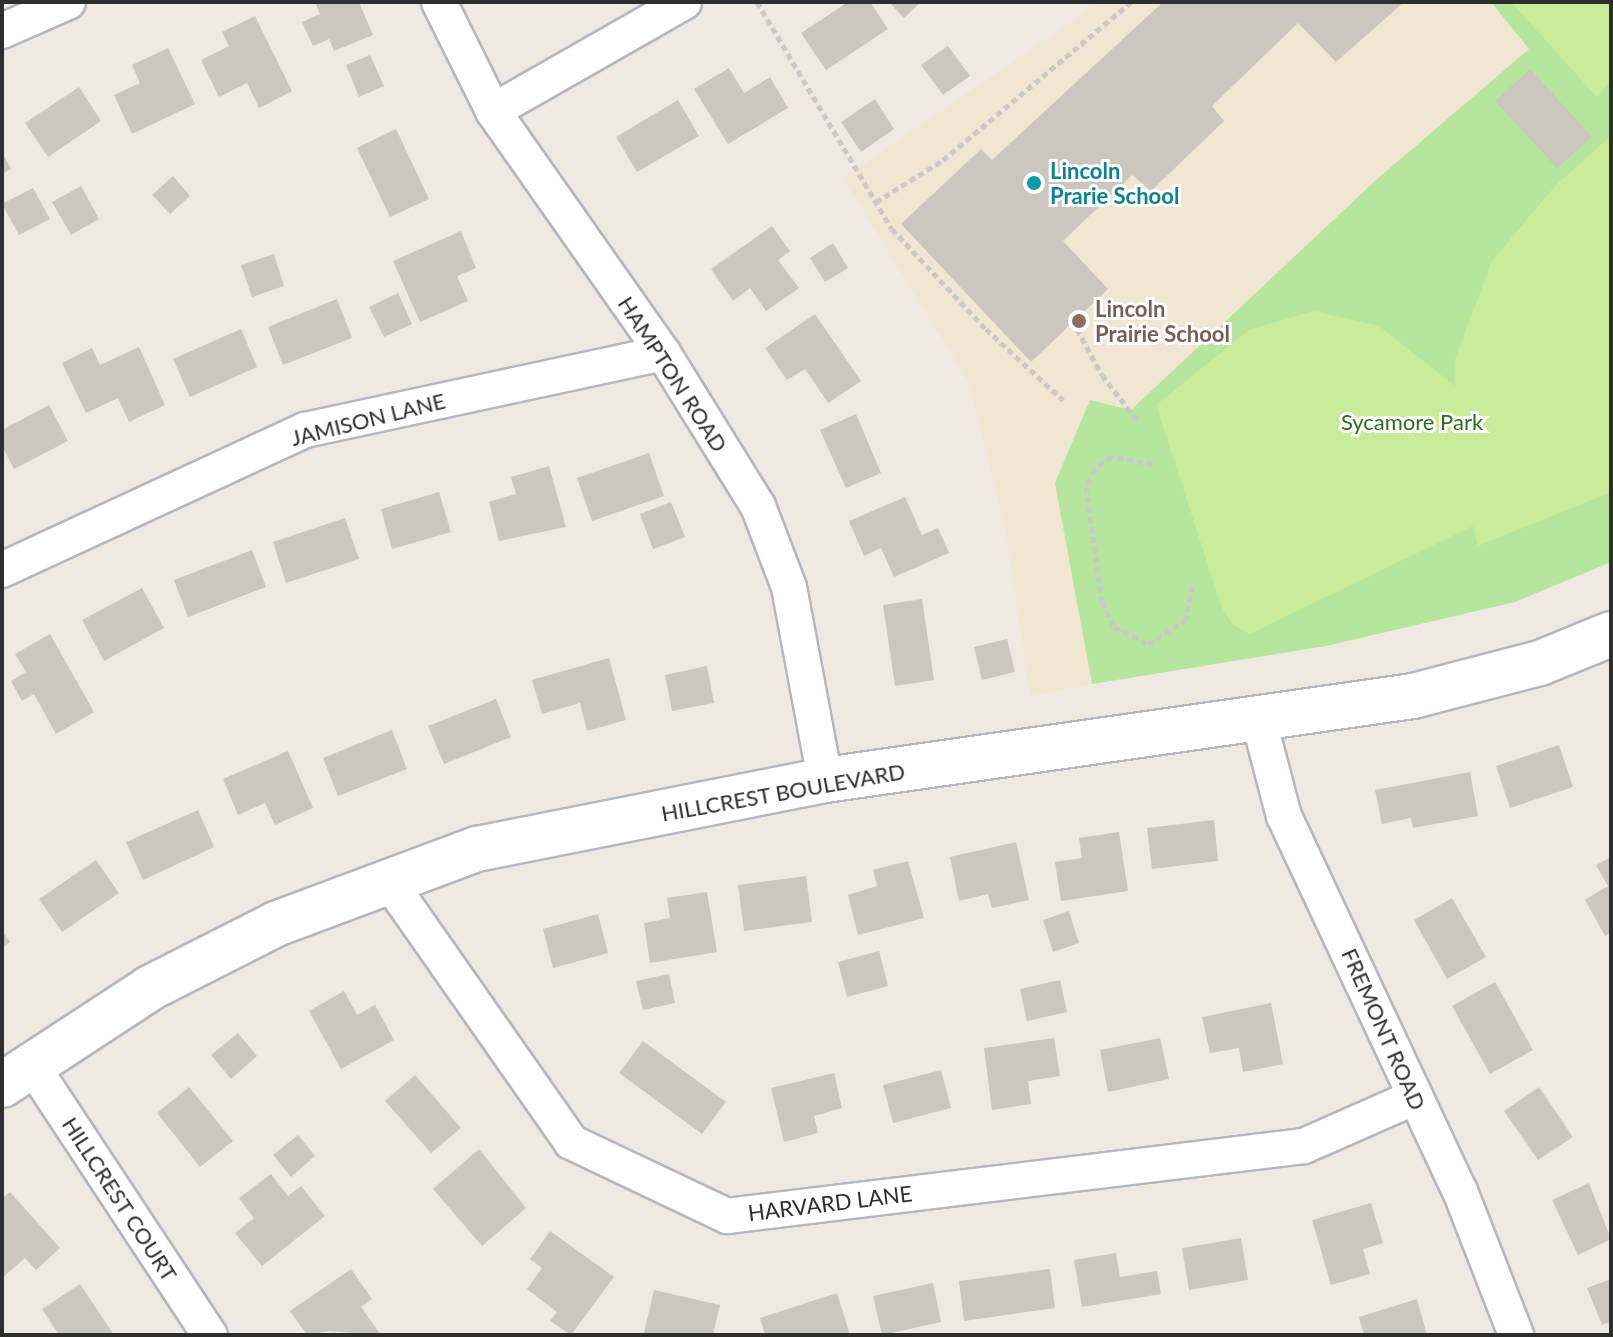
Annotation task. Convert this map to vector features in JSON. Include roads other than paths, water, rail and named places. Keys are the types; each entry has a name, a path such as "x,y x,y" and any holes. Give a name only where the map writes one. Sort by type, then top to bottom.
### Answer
{"street":[{"path":"2,31 68,2"},
{"name":"HAMPTON ROAD","path":"439,2 493,111 663,353 758,506 789,587 825,780"},
{"path":"493,111 684,2"},
{"name":"JAMISON LANE","path":"2,570 305,430 663,353"},
{"name":"HILLCREST BOULEVARD","path":"16,1074 150,988 276,924 387,879 477,849 825,780 1259,721 1482,680 1611,634"},
{"name":"FREMONT ROAD","path":"1259,721 1284,816 1413,1098 1460,1191 1516,1335"},
{"name":"HARVARD LANE","path":"387,879 571,1142 727,1216 1304,1146 1413,1098"},
{"name":"HILLCREST COURT","path":"16,1074 210,1335"}],"place":[{"name":"Lincoln Prarie School","path":"1034,183"},
{"name":"Lincoln Prairie School","path":"1079,321"}],"park label":[{"name":"Sycamore Park","path":"1412,422"}]}
